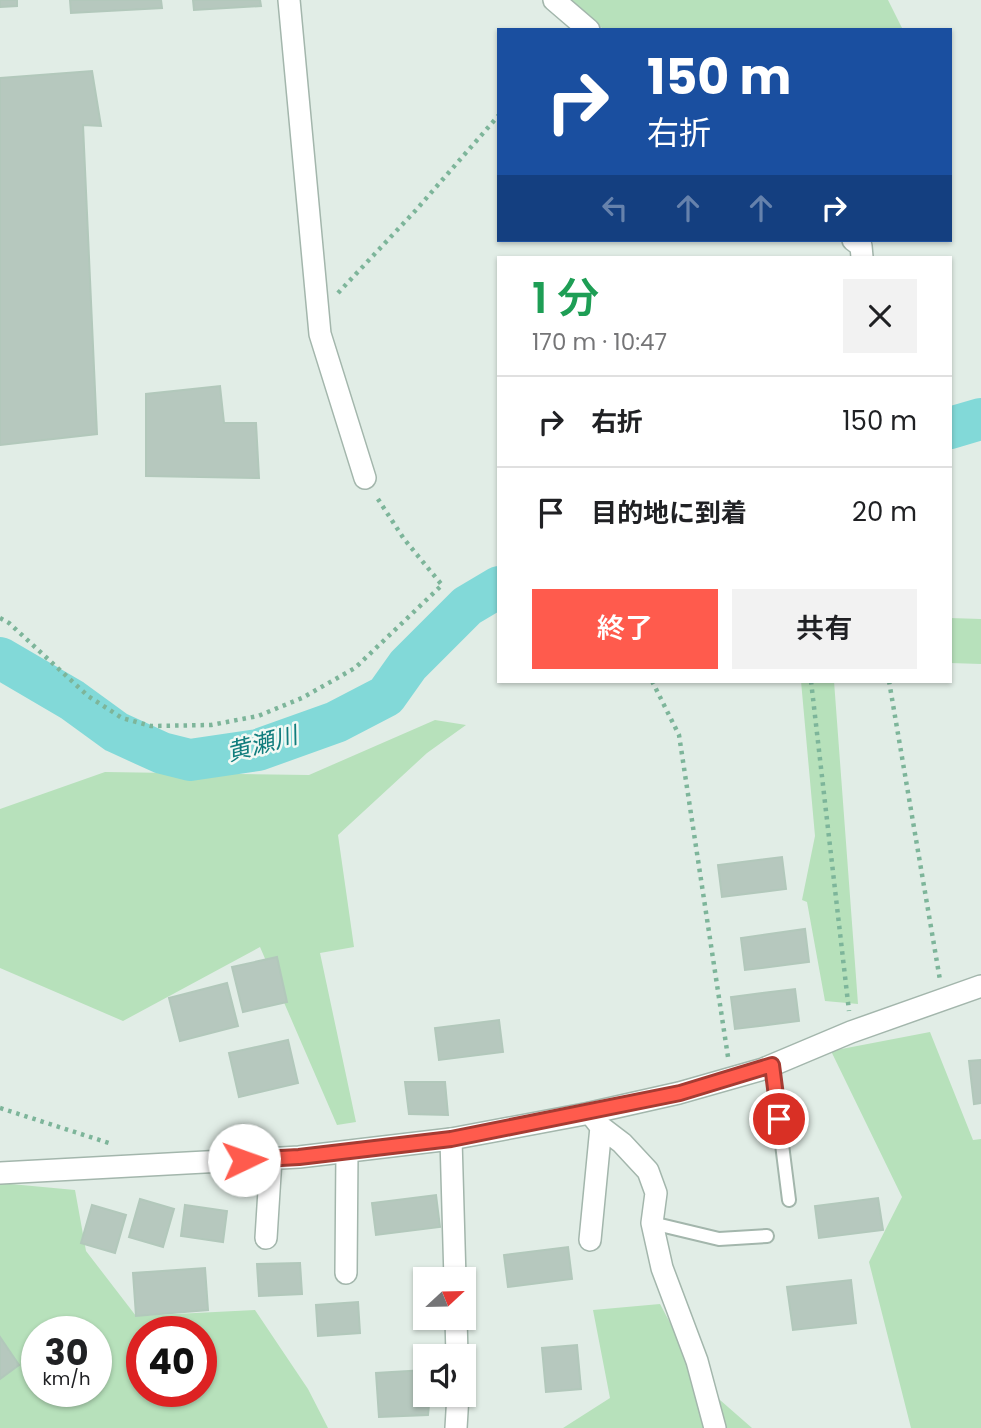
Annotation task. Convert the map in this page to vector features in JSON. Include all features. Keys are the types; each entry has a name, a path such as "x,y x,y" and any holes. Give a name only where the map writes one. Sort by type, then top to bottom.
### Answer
{"street":[{"path":"289,0 320,334 365,478"},
{"path":"554,0 587,28"},
{"path":"0,1173 271,1159 347,1152 595,1120 772,1065 851,1032 981,986"},
{"path":"595,1120 622,1143 648,1171 656,1193 652,1223 662,1268 697,1361 715,1428"},
{"path":"590,1240 595,1120"},
{"path":"451,1139 455,1267"},
{"path":"346,1273 347,1152"},
{"path":"266,1238 271,1159"},
{"path":"456,1428 457,1407"}],"lane":[{"path":"772,1065 789,1200"},
{"path":"652,1223 719,1239 767,1236"}],"path":[{"path":"318,314 416,210 497,117"},
{"path":"0,618 88,696 122,718 151,726 211,725 258,716 302,698 355,668 442,585 404,539 365,478"},
{"path":"653,683 679,735 731,1079"},
{"path":"811,683 851,1032"},
{"path":"889,683 943,1000"},
{"path":"1,1111 127,1149 134,1166"}],"green space":[{"path":"572,0 888,0 902,28 602,28"},
{"path":"952,618 981,619 981,664 952,663"},
{"path":"801,683 834,683 858,1004 825,1001 807,902 802,900 815,836"},
{"path":"435,720 466,725 427,753 338,835 354,947 320,953 356,1122 337,1125 260,947 123,1021 0,968 0,809 105,772 309,775"},
{"path":"930,1032 973,1140 981,1139 981,1428 911,1428 869,1262 902,1197 831,1051"},
{"path":"0,1183 75,1190 86,1251 136,1316 255,1310 308,1389 328,1428 0,1428"},
{"path":"660,1304 704,1386 752,1428 563,1428 610,1398 593,1310"}],"building":[{"path":"0,0 17,0 17,6 0,7"},
{"path":"70,0 161,0 162,8 71,13"},
{"path":"193,0 260,0 261,6 194,10"},
{"path":"92,71 101,126 83,125 97,434 0,445 0,78"},
{"path":"220,386 224,423 256,423 259,478 146,476 146,394"},
{"path":"782,857 786,889 722,897 718,865"},
{"path":"805,929 809,962 745,970 741,938"},
{"path":"277,957 287,1002 243,1012 232,967"},
{"path":"227,983 238,1026 180,1041 169,998"},
{"path":"795,989 799,1021 735,1029 731,997"},
{"path":"499,1020 503,1052 439,1060 435,1028"},
{"path":"288,1040 298,1083 239,1097 229,1053"},
{"path":"981,1060 981,1103 974,1104 969,1061"},
{"path":"405,1082 445,1082 448,1115 409,1114"},
{"path":"436,1195 440,1227 376,1235 372,1203"},
{"path":"878,1198 883,1230 819,1238 815,1206"},
{"path":"140,1199 174,1209 163,1247 129,1237"},
{"path":"92,1205 126,1215 115,1253 81,1243"},
{"path":"185,1205 227,1211 223,1242 181,1236"},
{"path":"568,1247 572,1279 508,1287 504,1255"},
{"path":"300,1263 302,1294 259,1296 257,1264"},
{"path":"205,1268 208,1310 136,1316 133,1273"},
{"path":"851,1280 856,1323 793,1330 787,1287"},
{"path":"358,1302 360,1333 318,1336 316,1305"},
{"path":"0,1337 19,1365 0,1379"},
{"path":"577,1345 581,1389 546,1392 542,1348"},
{"path":"413,1371 413,1407 429,1407 428,1415 379,1417 376,1373"}],"waterway":[{"name":"黄瀬川","path":"952,427 981,419"},
{"name":"黄瀬川","path":"0,658 72,700 116,732 162,753 190,760 258,750 336,722 386,696 408,665 467,606 497,588"}],"route":[{"path":"244,1160 299,1157 451,1139 680,1093 772,1065 779,1119"}]}
